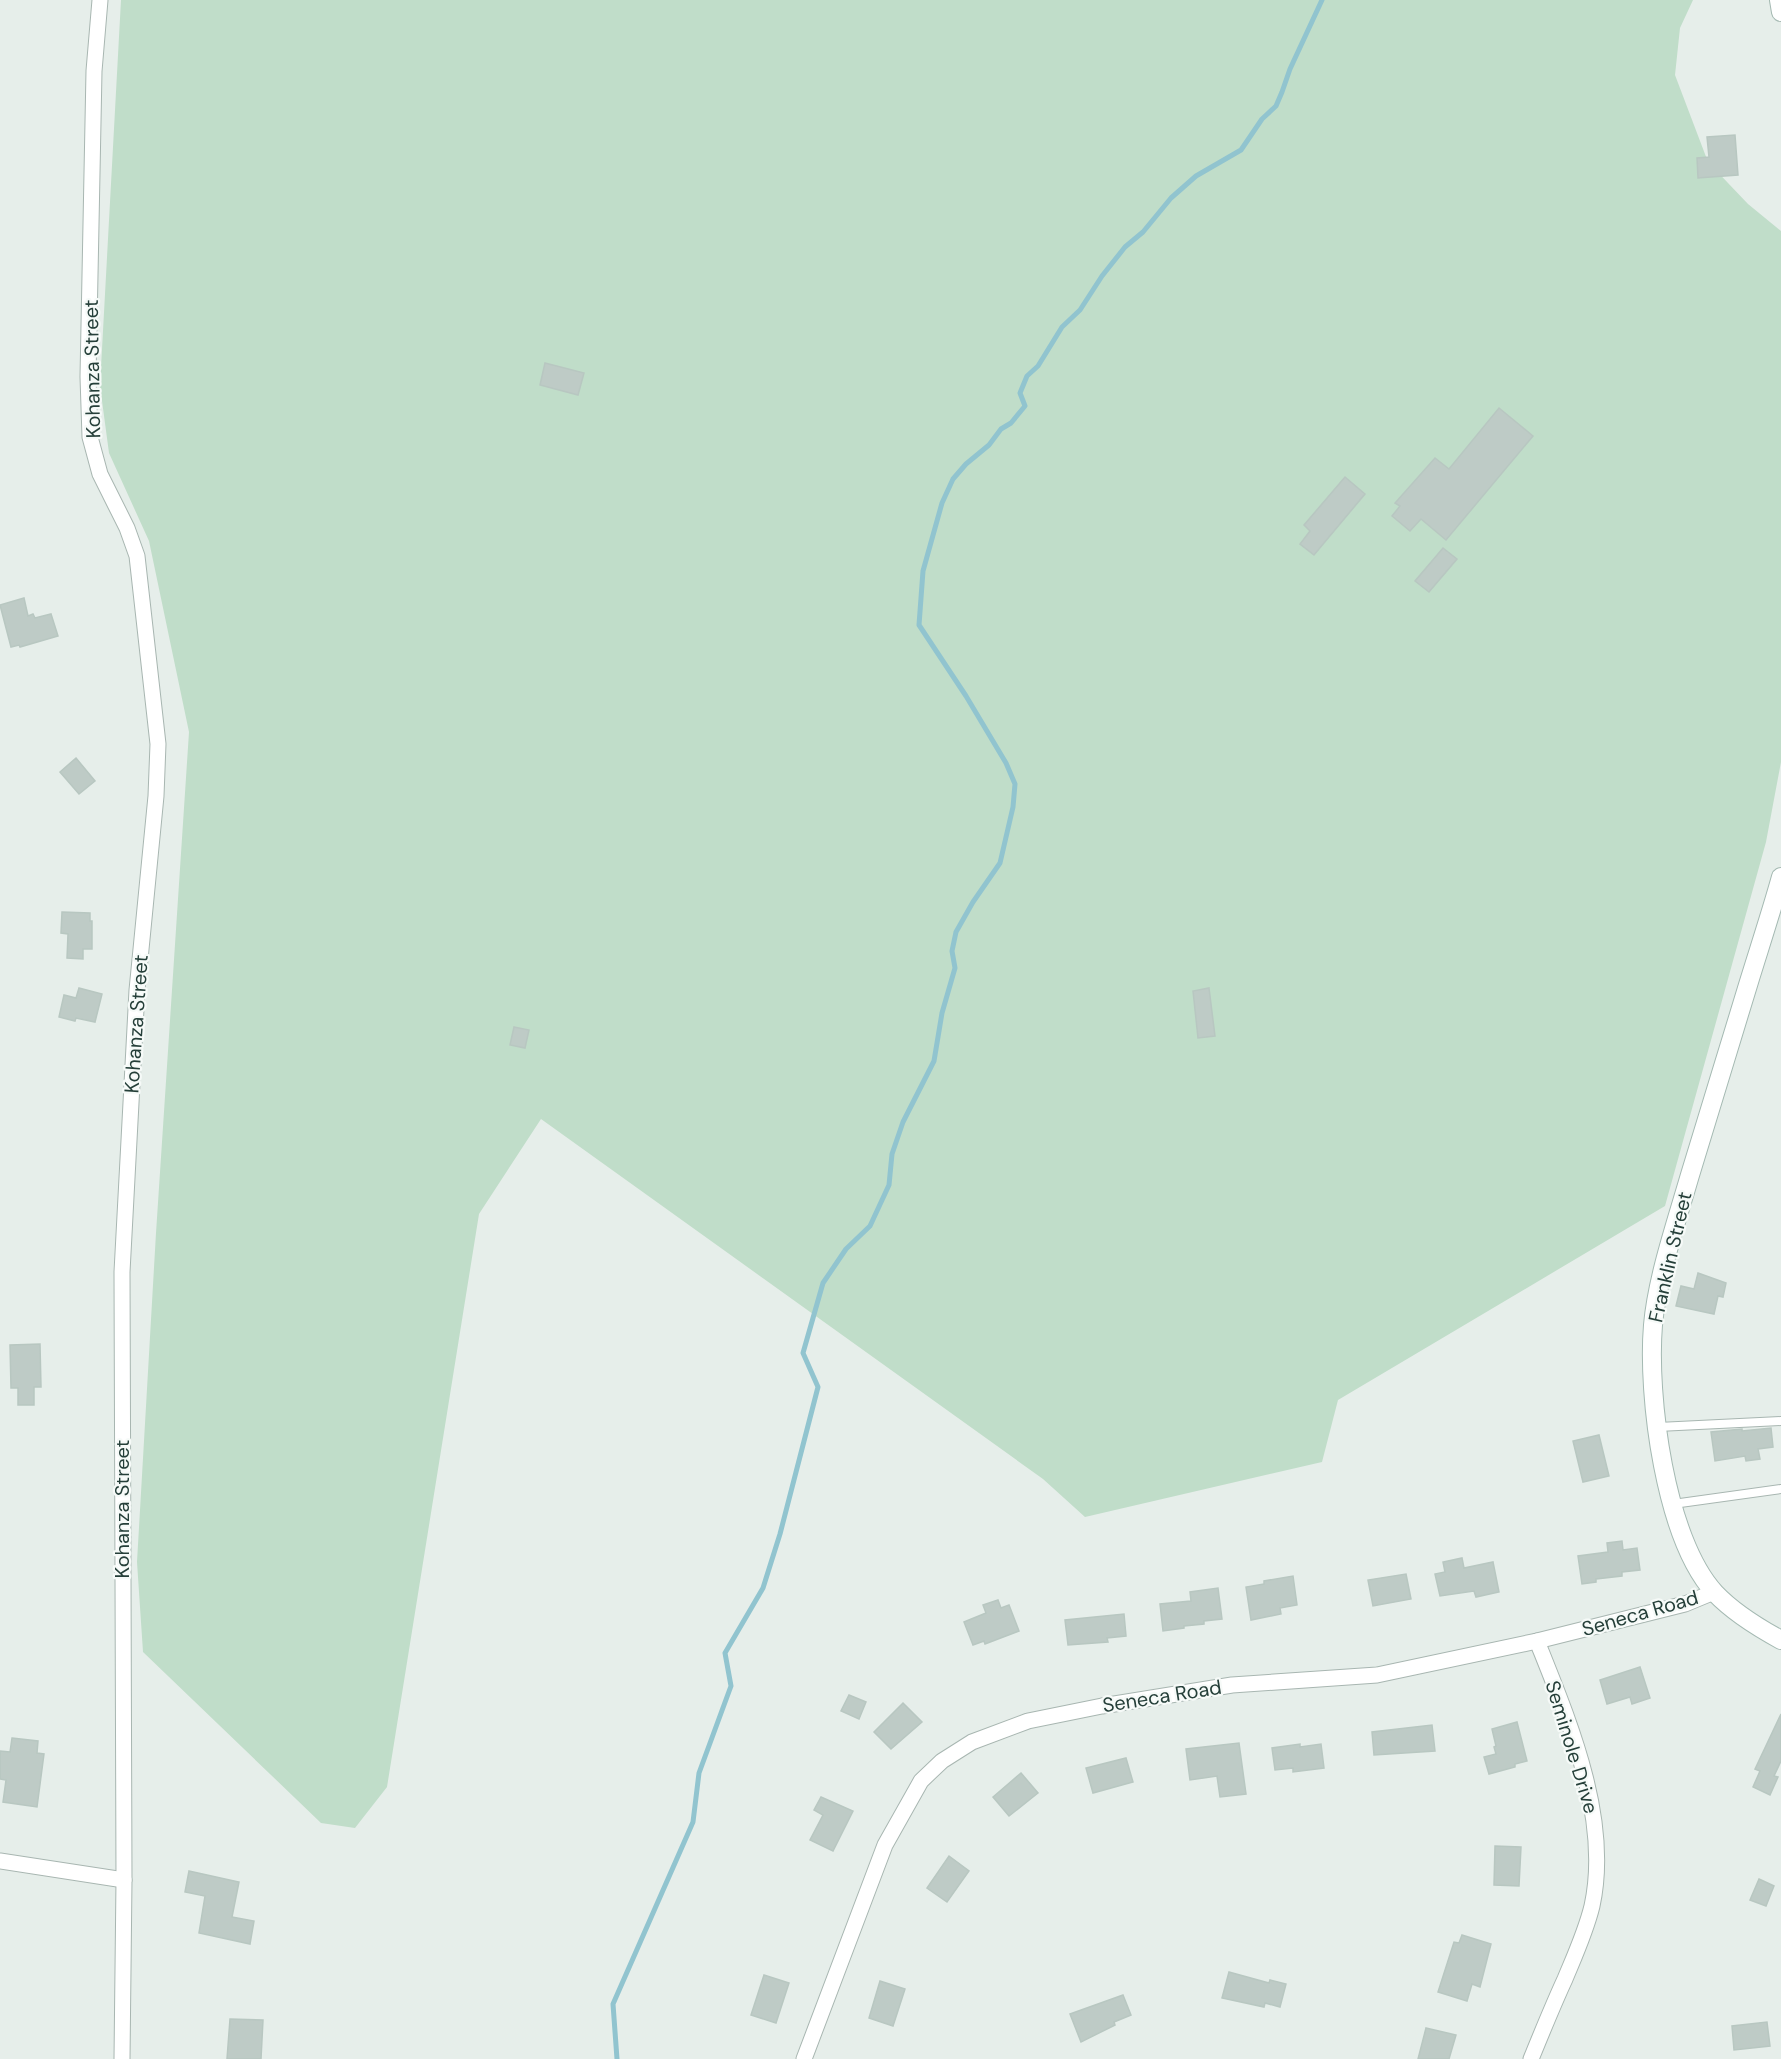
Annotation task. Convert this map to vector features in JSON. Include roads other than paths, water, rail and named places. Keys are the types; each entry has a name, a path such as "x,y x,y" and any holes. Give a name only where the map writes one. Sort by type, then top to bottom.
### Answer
{"main road":[{"path":"1779,0 1781,12"},
{"name":"Franklin Street","path":"1781,877 1660,1284 1653,1325 1651,1377 1663,1463 1672,1504 1689,1552 1714,1592 1748,1621 1781,1640"}],"street":[{"name":"Kohanza Street","path":"100,0 94,83 88,377 90,437 100,474 127,528 137,556 158,744 156,796 137,990 122,1262 124,1880 122,2059"},
{"name":"Seneca Road","path":"804,2059 885,1845 900,1816 921,1780 942,1761 972,1742 1028,1721 1102,1706 1232,1685 1377,1675 1538,1641 1685,1604 1714,1592"},
{"name":"Seminole Drive","path":"1531,2059 1582,1938 1592,1905 1597,1863 1595,1827 1586,1780 1558,1692 1538,1641"},
{"path":"0,1861 124,1880"}],"lane":[{"path":"1657,1427 1781,1421"},
{"path":"1672,1504 1781,1488"}],"waterway":[{"path":"617,2059 613,2004 693,1822 699,1773 731,1686 725,1653 763,1588 780,1534 818,1387 803,1353 823,1283 846,1249 870,1226 889,1185 892,1154 903,1122 934,1061 942,1013 955,968 952,951 956,932 1000,863 1013,807 1015,784 1006,763 966,696 919,625 923,571 942,503 953,479 966,464 989,445 1001,429 1011,423 1025,406 1020,393 1027,376 1038,366 1062,327 1080,310 1102,276 1125,247 1143,232 1171,198 1196,176 1241,150 1262,119 1276,106 1290,69 1322,0"}]}
